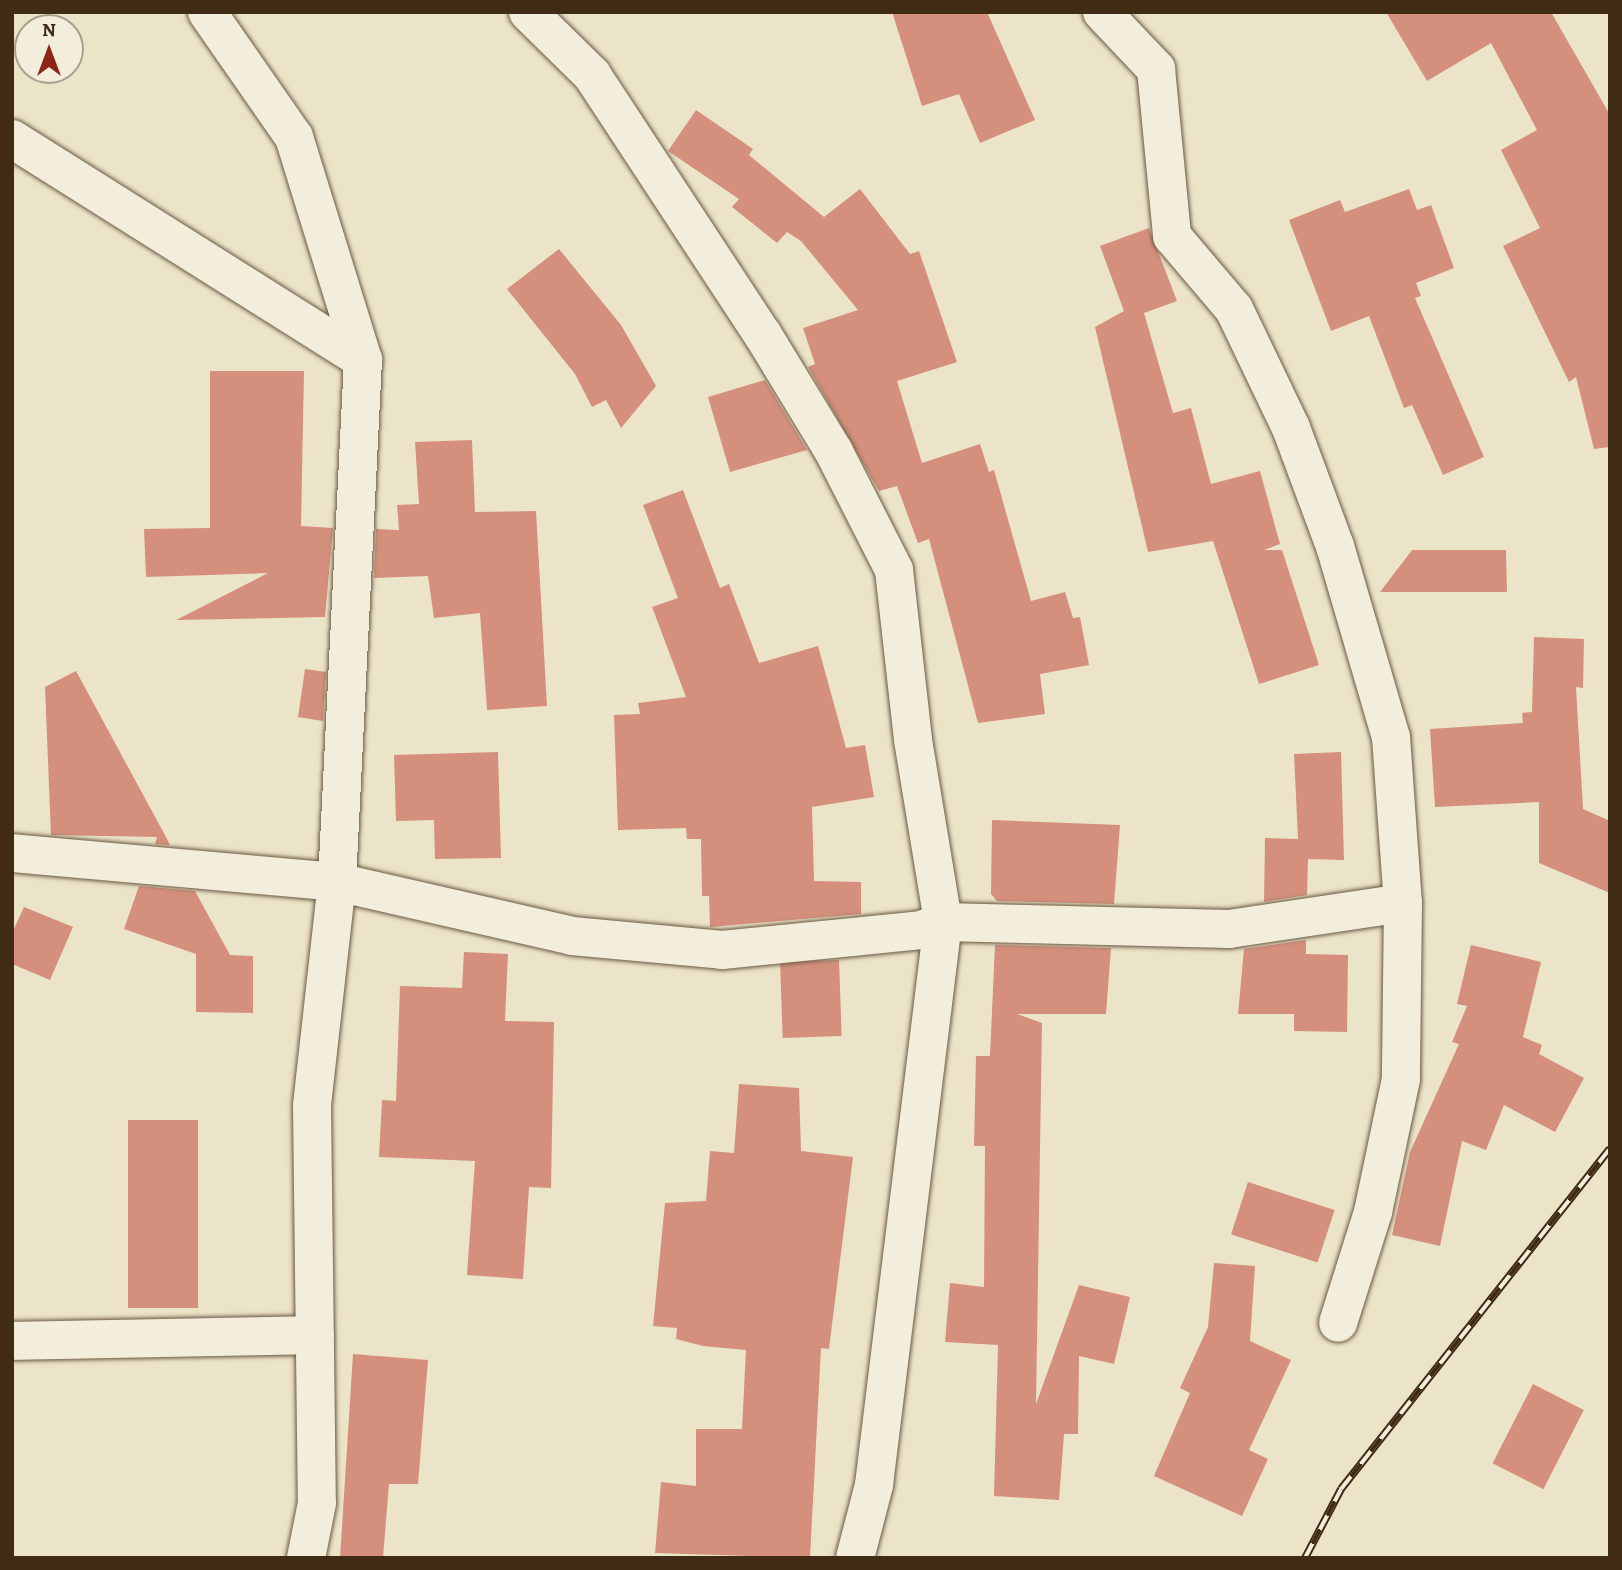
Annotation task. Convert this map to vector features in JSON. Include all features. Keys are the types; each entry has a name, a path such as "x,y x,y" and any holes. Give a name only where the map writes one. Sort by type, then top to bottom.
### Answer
{"street":[{"path":"207,12 294,136 363,360 337,882 312,1105 317,1503 306,1558"},
{"path":"528,12 592,75 763,335 834,452 894,570 913,740 943,922 874,1485 856,1558"},
{"path":"1102,12 1156,69 1172,236 1234,309 1291,428 1335,546 1391,737 1403,903 1401,1079 1373,1212 1338,1323"},
{"path":"12,139 363,360"},
{"path":"12,853 337,882 572,936 722,950 920,930 943,922 1229,929 1403,903"},
{"path":"12,1341 315,1335"}],"building":[{"path":"892,12 987,12 1035,120 980,143 959,94 922,106"},
{"path":"1386,12 1551,12 1610,115 1610,447 1594,449 1576,377 1569,382 1503,246 1540,228 1501,150 1537,130 1491,43 1427,81"},
{"path":"696,110 753,149 749,155 824,217 860,189 910,254 919,251 957,362 897,381 922,463 980,444 989,472 994,470 1031,601 1065,592 1073,618 1080,617 1089,665 1040,674 1045,714 978,723 929,539 918,543 897,486 879,491 808,367 815,364 803,328 858,310 801,241 787,232 777,243 732,207 739,199 668,151"},
{"path":"1409,189 1417,210 1431,205 1454,268 1416,283 1421,296 1415,298 1484,457 1443,475 1412,405 1404,408 1369,316 1331,331 1289,220 1340,200 1345,212"},
{"path":"1149,228 1177,301 1144,313 1173,413 1191,408 1211,484 1260,471 1280,544 1264,550 1282,550 1319,665 1259,684 1213,541 1148,552 1095,327 1124,311 1100,246"},
{"path":"559,249 621,325 656,386 621,428 606,400 592,407 575,374 507,289"},
{"path":"210,371 304,371 301,526 333,528 325,617 176,620 268,573 146,577 144,529 210,528"},
{"path":"765,380 807,450 730,472 708,397"},
{"path":"472,440 475,512 536,511 547,706 487,710 480,613 434,618 428,576 374,578 376,529 399,530 397,505 419,504 415,442"},
{"path":"683,490 720,588 729,584 759,663 818,646 846,748 865,745 874,797 812,807 814,881 861,882 861,914 710,927 709,896 702,896 701,839 687,839 686,828 618,830 614,715 640,714 638,703 686,697 652,607 678,598 643,505"},
{"path":"1412,550 1506,550 1507,592 1380,592"},
{"path":"1534,637 1584,639 1583,688 1576,687 1583,809 1610,821 1610,893 1539,863 1539,802 1435,807 1430,729 1523,723 1522,713 1532,712"},
{"path":"305,669 326,672 323,721 298,717"},
{"path":"76,671 170,845 155,844 157,837 51,835 45,687"},
{"path":"498,752 501,858 435,859 434,820 396,821 394,755"},
{"path":"1341,752 1344,860 1308,859 1307,895 1264,902 1265,838 1298,839 1294,754"},
{"path":"992,820 1120,825 1114,904 997,901 991,894"},
{"path":"139,886 195,891 230,955 253,956 253,1013 196,1012 196,954 124,929"},
{"path":"24,907 73,927 50,980 12,964 12,933"},
{"path":"1306,940 1306,954 1348,955 1347,1032 1294,1031 1294,1014 1238,1014 1244,949"},
{"path":"995,945 1111,948 1106,1014 1017,1014 1042,1023 1036,1404 1079,1285 1130,1297 1114,1364 1079,1356 1078,1434 1064,1434 1059,1500 994,1496 998,1345 945,1342 950,1283 984,1287 985,1146 974,1146 976,1056 990,1056"},
{"path":"1471,945 1541,962 1523,1037 1542,1045 1539,1054 1584,1078 1555,1132 1504,1105 1486,1150 1462,1141 1440,1246 1392,1235 1410,1152 1459,1044 1452,1042 1467,1006 1457,1004"},
{"path":"464,952 508,954 505,1021 554,1022 551,1188 529,1187 523,1279 467,1275 475,1161 379,1157 382,1100 396,1101 400,986 462,988"},
{"path":"839,960 842,1036 783,1038 780,962"},
{"path":"739,1084 799,1088 801,1151 853,1157 829,1349 821,1348 810,1558 655,1553 661,1482 696,1486 696,1429 742,1429 746,1350 703,1346 676,1339 677,1328 653,1326 665,1203 706,1201 710,1151 734,1153"},
{"path":"128,1120 198,1120 198,1308 128,1308"},
{"path":"1248,1182 1335,1210 1318,1262 1231,1234"},
{"path":"1214,1263 1255,1266 1250,1341 1291,1360 1249,1450 1268,1459 1242,1516 1154,1476 1190,1393 1180,1388 1208,1327"},
{"path":"353,1354 428,1360 418,1484 389,1484 383,1558 340,1558"},
{"path":"1533,1384 1584,1410 1543,1489 1493,1463"}],"railway":[{"path":"1305,1558 1341,1489 1610,1148"}]}
